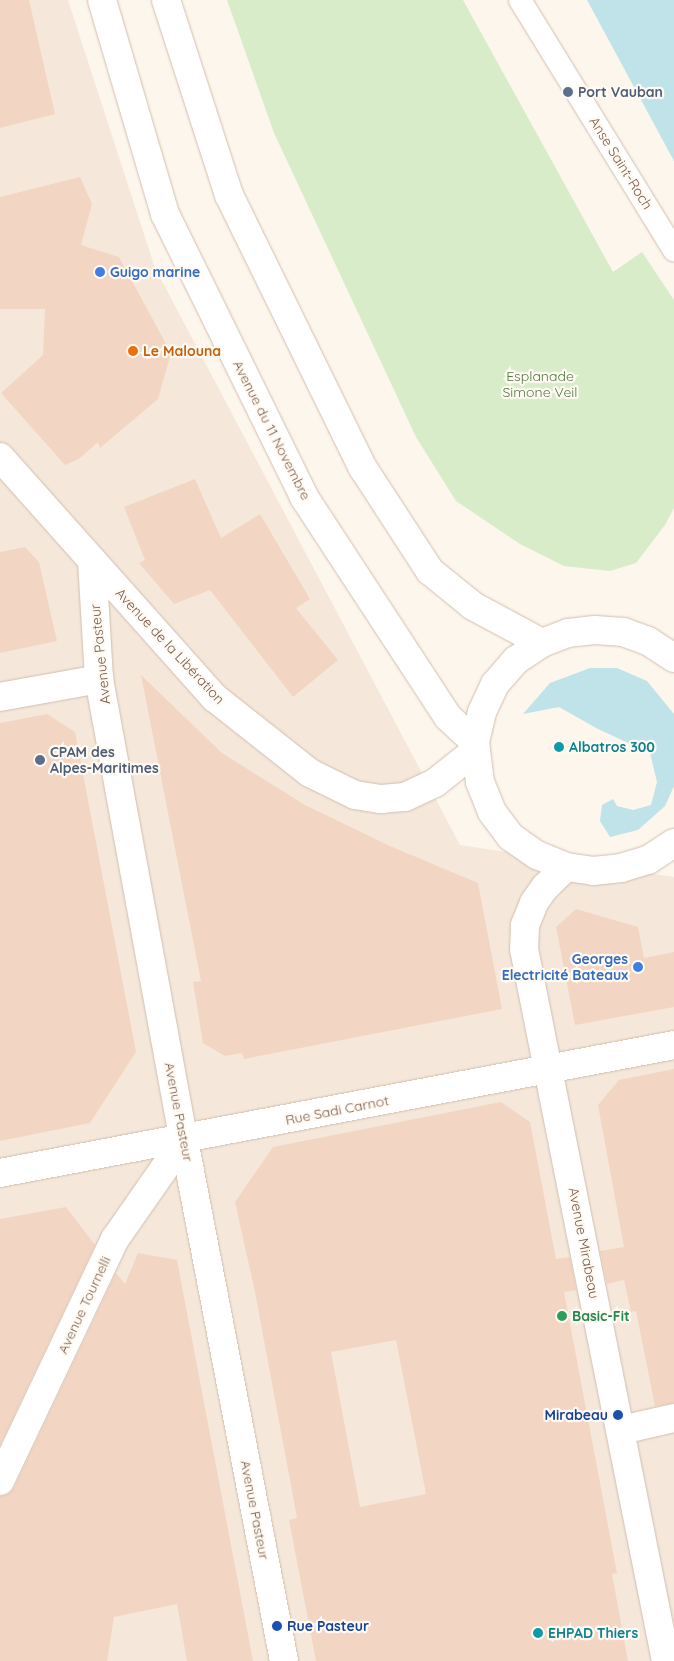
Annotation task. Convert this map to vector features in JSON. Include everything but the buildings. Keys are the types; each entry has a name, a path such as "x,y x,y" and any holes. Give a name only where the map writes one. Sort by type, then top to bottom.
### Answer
{"street":[{"name":"Avenue du 11 Novembre","path":"102,0 165,214 304,497 448,717 475,747"},
{"path":"166,0 229,195 363,468 430,571 473,606 542,643"},
{"name":"Avenue de la Libération","path":"0,457 216,698 310,773 355,795 381,800 405,797 422,791 475,747"},
{"name":"Avenue Pasteur","path":"92,561 99,678 184,1140 284,1661"},
{"path":"673,847 648,860 621,868 593,871 566,867 537,855 511,837 492,812 480,782 475,747 482,712 495,684 516,660 542,643 568,633 595,630 623,632 648,641 674,658"},
{"path":"0,697 99,678"},
{"name":"Avenue Mirabeau","path":"566,867 545,887 534,903 525,925 524,949 546,1068 554,1095 666,1661"},
{"name":"Rue Sadi Carnot","path":"0,1174 674,1045"},
{"name":"Avenue Tournelli","path":"0,1481 115,1239 184,1140"},
{"path":"621,1430 674,1418"}],"lane":[{"name":"Anse Saint-Roch","path":"520,0 674,250"}],"shaded area":[{"path":"0,0 68,0 155,268 460,845 674,877 674,1661 0,1661"}],"green space":[{"name":"Esplanade Simone Veil","path":"227,0 463,0 613,272 642,252 674,300 674,508 665,525 636,563 610,571 564,566 520,544 456,501 416,437 274,133"}],"water":[{"name":"Port Vauban","path":"587,0 674,0 674,161"},
{"path":"590,668 617,668 647,681 674,714 674,786 665,806 638,830 610,837 600,821 602,805 613,799 617,806 633,810 651,805 657,782 650,753 598,729 559,707 523,714 550,683"}],"place":[{"name":"Port Vauban","path":"568,92"},
{"name":"Guigo marine","path":"100,272"},
{"name":"Le Malouna","path":"133,351"},
{"name":"Albatros 300","path":"559,747"},
{"name":"CPAM des Alpes-Maritimes","path":"40,760"},
{"name":"Georges Electricité Bateaux","path":"638,967"},
{"name":"Basic-Fit","path":"562,1316"},
{"name":"Mirabeau","path":"618,1415"},
{"name":"Rue Pasteur","path":"277,1626"},
{"name":"EHPAD Thiers","path":"538,1633"}]}
